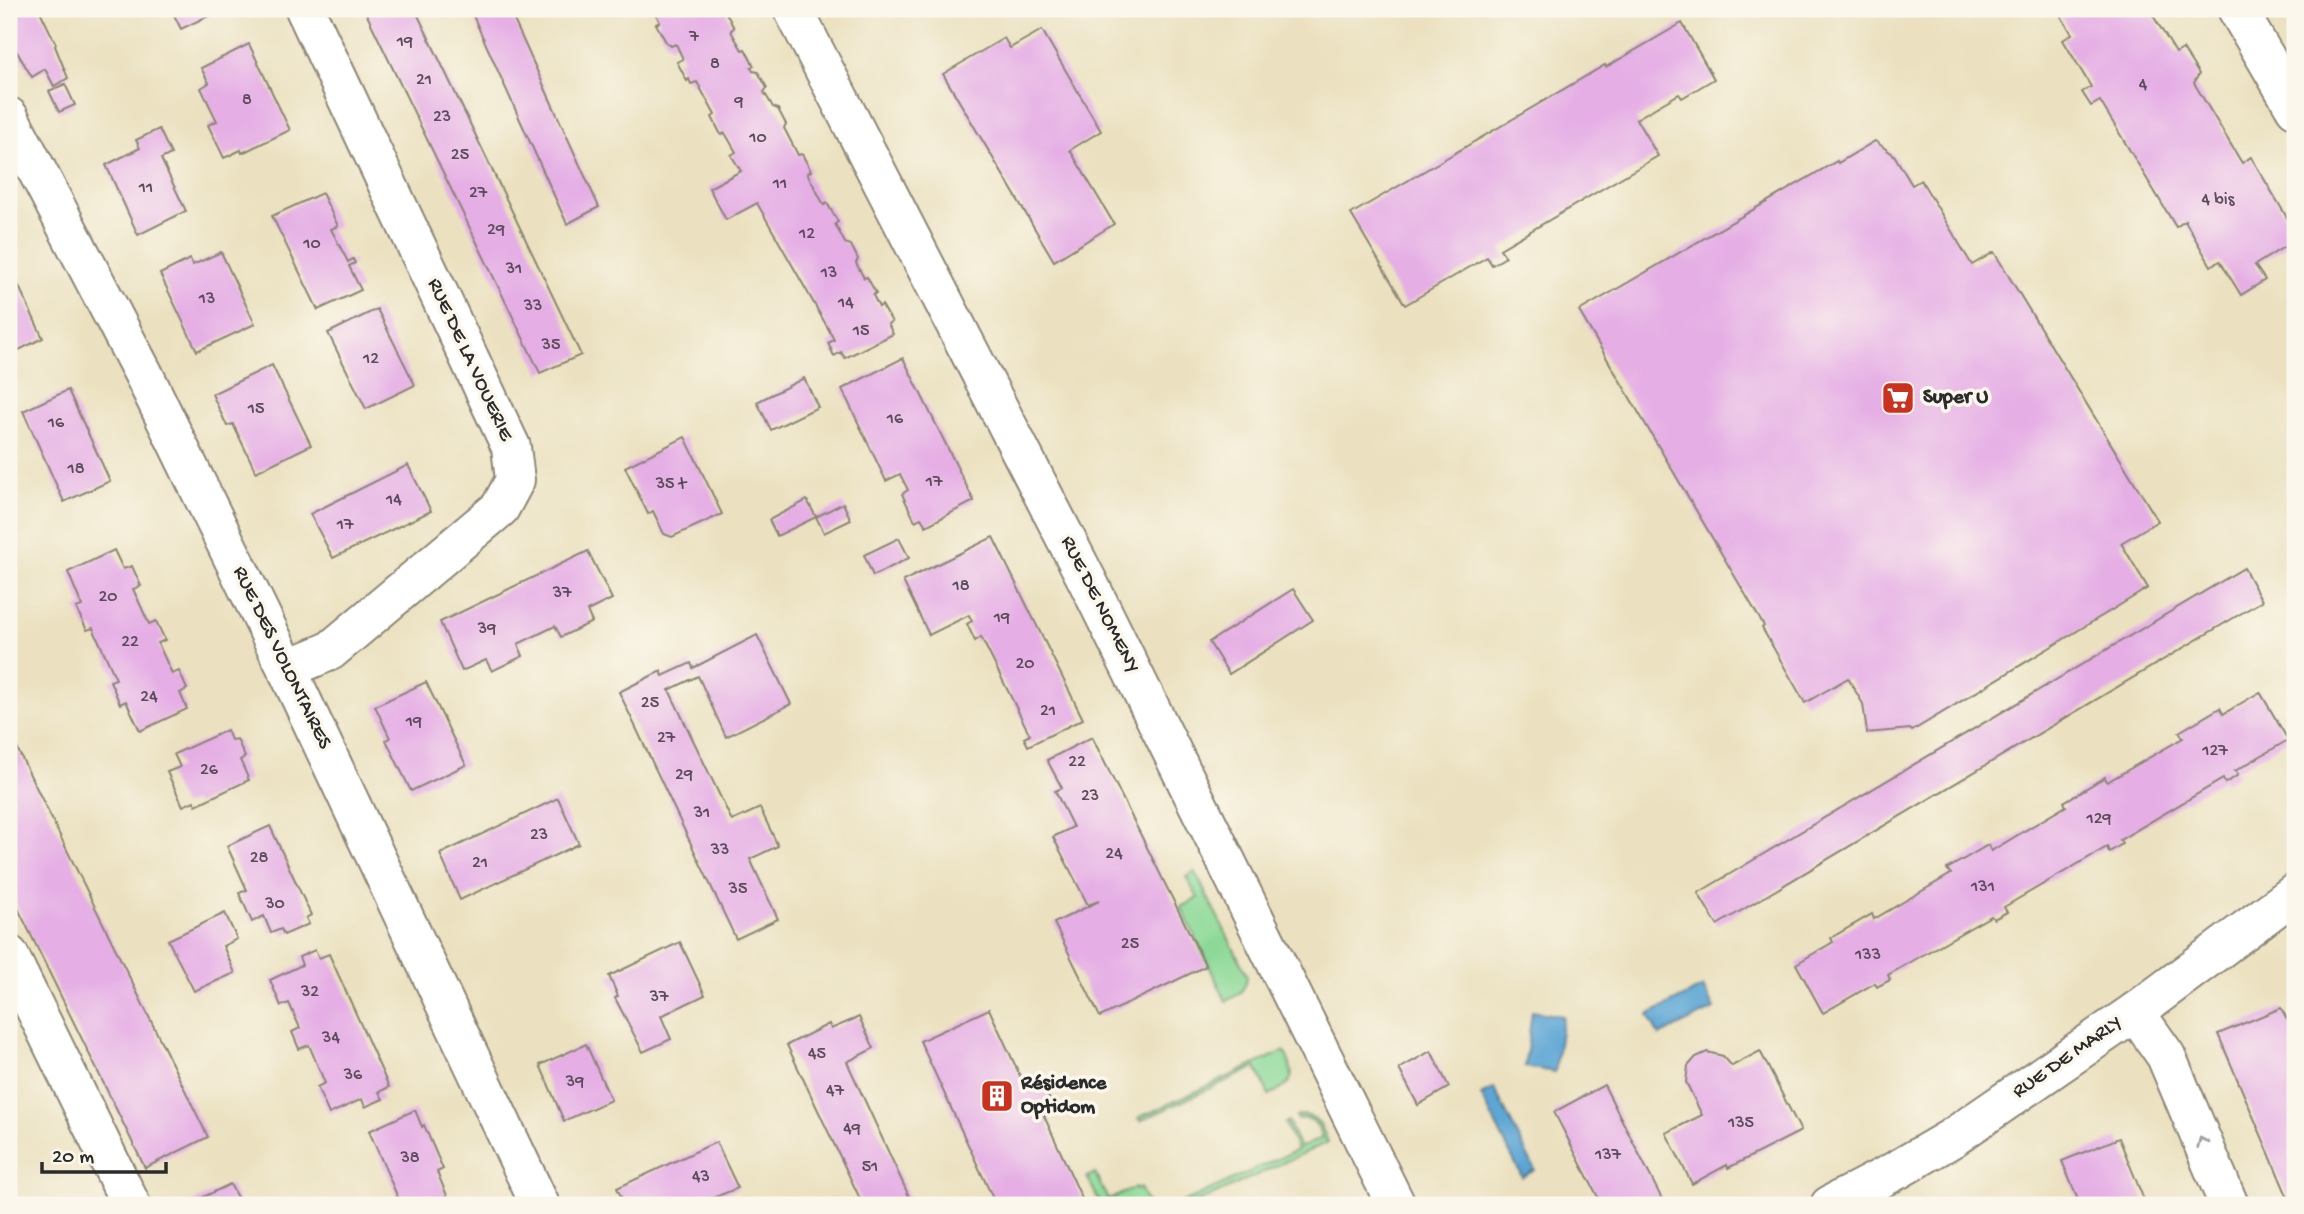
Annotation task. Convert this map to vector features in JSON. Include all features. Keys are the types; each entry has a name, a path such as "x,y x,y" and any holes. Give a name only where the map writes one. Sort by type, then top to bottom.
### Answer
{"street":[{"name":"RUE DE LA VOUERIE","path":"287,668 330,651 500,508 515,480 511,447 305,9"},
{"name":"RUE DE NOMENY","path":"793,9 1087,580 1395,1205"},
{"path":"2237,9 2295,108"},
{"name":"RUE DES VOLONTAIRES","path":"9,117 143,373 287,668 540,1205"},
{"name":"RUE DE MARLY","path":"1830,1205 1952,1138 2136,1012 2295,892"},
{"path":"9,955 131,1205"},
{"path":"2136,1012 2166,1056 2229,1205"}],"green space":[{"path":"1195,872 1247,975 1241,991 1226,1001 1181,907 1198,898 1186,877"},
{"path":"1284,1051 1291,1067 1291,1078 1284,1087 1269,1095 1256,1067 1140,1121 1138,1118"},
{"path":"1302,1115 1316,1120 1328,1142 1192,1205 1177,1205 1297,1150 1285,1123 1288,1121 1300,1148 1322,1138 1314,1122 1308,1119 1298,1120 1296,1117"},
{"path":"1095,1173 1108,1200 1140,1188 1148,1205 1101,1205 1087,1177"}],"water":[{"path":"1703,987 1714,1009 1659,1036 1648,1015"},
{"path":"1532,1011 1563,1016 1555,1072 1525,1067"},
{"path":"1494,1088 1535,1170 1522,1177 1481,1095"}],"building":[{"path":"9,9 39,9 56,44 68,78 54,86 45,69 32,77 14,47 11,48 9,44"},
{"path":"171,9 223,9 181,29"},
{"path":"364,9 415,9 581,355 540,373"},
{"path":"470,9 509,9 599,207 567,224"},
{"path":"653,9 725,11 734,28 732,33 742,50 745,49 754,66 751,67 753,71 758,72 767,88 764,92 773,107 778,109 798,155 802,154 811,171 807,173 824,205 827,203 838,222 835,224 845,243 851,245 858,259 856,263 876,293 873,295 879,307 882,305 892,322 888,324 893,334 845,358 841,352 834,356 828,343 834,340 829,330 757,203 726,220 709,188 741,171 731,155 736,152 725,133 721,135 712,117 715,115 697,82 691,84 689,79 687,81 677,62 683,59 676,44 671,46 666,42 656,24 660,22"},
{"path":"2072,9 2149,9 2176,53 2183,49 2199,74 2194,83 2242,163 2251,157 2295,231 2295,240 2255,265 2265,280 2241,295 2220,261 2211,266 2185,221 2176,227 2100,101 2091,106 2082,92 2091,87 2063,40 2072,34 2061,16"},
{"path":"1682,23 1714,79 1682,98 1679,94 1636,119 1658,156 1500,249 1506,257 1492,265 1487,257 1405,305 1351,214 1605,65 1606,67"},
{"path":"1042,30 1101,131 1070,150 1114,224 1054,261 943,74 1004,38 1010,48"},
{"path":"249,44 290,130 242,153 241,150 224,158 208,125 217,121 201,88 209,83 201,68"},
{"path":"65,84 75,105 59,112 49,91"},
{"path":"159,129 171,154 161,159 186,211 138,235 106,165 140,148 136,140"},
{"name":"Super U","path":"1875,141 1894,155 1912,185 1921,180 1972,265 1994,252 2158,521 2121,543 2148,588 1912,731 1867,733 1863,704 1848,678 1805,703 1762,628 1764,626 1579,311"},
{"path":"322,193 338,226 331,229 348,262 353,259 355,263 349,266 361,290 318,310 272,216"},
{"path":"221,252 255,324 197,351 160,274 190,259 193,265"},
{"path":"15,278 43,338 9,355 9,281"},
{"path":"377,309 415,385 366,409 328,333"},
{"path":"903,358 974,501 926,526 921,518 915,521 902,494 908,490 900,474 886,481 842,389"},
{"path":"272,365 311,445 256,472 233,424 227,426 212,394"},
{"path":"804,378 818,407 771,430 757,402"},
{"path":"68,390 110,481 64,502 23,411"},
{"path":"685,437 722,514 672,537 664,534 653,511 648,514 625,467"},
{"path":"408,465 431,511 333,558 310,514"},
{"path":"807,500 816,517 777,536 769,520"},
{"path":"843,503 851,520 824,533 816,517"},
{"path":"993,537 1083,719 1028,746 1024,738 1030,735 981,637 975,641 967,624 972,621 969,615 929,635 903,581"},
{"path":"899,538 909,558 873,576 864,555"},
{"path":"114,550 123,569 132,566 141,586 133,589 149,624 156,621 165,640 158,643 172,674 179,671 187,689 180,693 187,709 140,731 126,701 120,704 110,681 116,679 93,628 87,630 76,608 82,606 68,572"},
{"path":"588,551 612,599 587,611 592,622 561,637 555,626 518,644 523,656 492,671 486,660 462,671 440,622"},
{"path":"2244,568 2262,601 1717,925 1698,893"},
{"path":"1293,589 1313,620 1229,674 1209,642"},
{"path":"757,635 791,704 726,737 698,676 669,690 732,821 760,808 778,846 750,859 778,919 736,939 619,692 661,671 663,676 691,663 693,668"},
{"path":"426,682 466,765 411,791 386,740 390,738 375,706"},
{"path":"2260,692 2288,740 2235,771 2238,775 2232,779 2225,783 2223,779 2120,840 2122,844 2116,848 2109,852 2107,847 2004,907 2007,912 1994,919 1991,916 1888,975 1890,980 1877,987 1875,983 1823,1013 1796,964 1833,942 1831,938 1872,914 1874,919 1951,874 1947,869 1988,845 1991,851 2066,806 2064,802 2105,777 2107,782 2183,738 2179,732 2220,708 2223,714"},
{"path":"227,730 231,740 237,739 245,757 240,760 249,780 196,805 194,801 183,806 167,772 180,767 174,754"},
{"path":"9,732 208,1137 145,1168 9,890"},
{"path":"1092,737 1206,966 1100,1017 1054,923 1099,901 1088,905 1053,837 1073,827 1055,791 1062,788 1047,760"},
{"path":"558,798 579,844 460,900 440,854"},
{"path":"270,826 311,915 306,918 309,924 284,935 281,929 271,933 264,916 252,922 239,893 247,890 227,846"},
{"path":"225,913 237,939 223,946 235,973 194,991 168,940"},
{"path":"680,942 705,995 661,1016 671,1039 643,1052 615,998 618,996 609,976"},
{"path":"315,950 319,958 329,954 389,1087 379,1092 383,1099 365,1107 362,1099 329,1114 317,1087 325,1083 309,1045 299,1049 292,1032 300,1028 289,1003 281,1006 270,980 302,965 299,957"},
{"path":"2281,1008 2290,1025 2295,1024 2295,1205 2291,1205 2218,1034"},
{"name":"Résidence Optidom","path":"989,1009 1022,1080 1038,1074 1055,1111 1044,1116 1085,1205 996,1205 920,1041"},
{"path":"859,1017 874,1048 847,1062 913,1205 863,1205 787,1045 829,1024 831,1029"},
{"path":"586,1044 611,1100 564,1121 540,1065"},
{"path":"1431,1051 1449,1087 1418,1105 1399,1069"},
{"path":"1760,1051 1801,1131 1692,1184 1666,1133 1702,1115 1686,1082 1688,1066 1696,1057 1707,1052 1723,1056 1732,1066"},
{"path":"1604,1085 1662,1199 1650,1205 1602,1205 1554,1112"},
{"path":"415,1110 443,1169 437,1172 451,1205 388,1205 399,1200 369,1131"},
{"path":"2119,1138 2146,1205 2080,1205 2062,1161"},
{"path":"716,1142 738,1188 695,1205 625,1205 617,1188"},
{"path":"230,1184 241,1205 187,1205"}],"place":[{"name":"Super U","path":"1898,398"},
{"name":"Résidence Optidom","path":"997,1096"}]}
